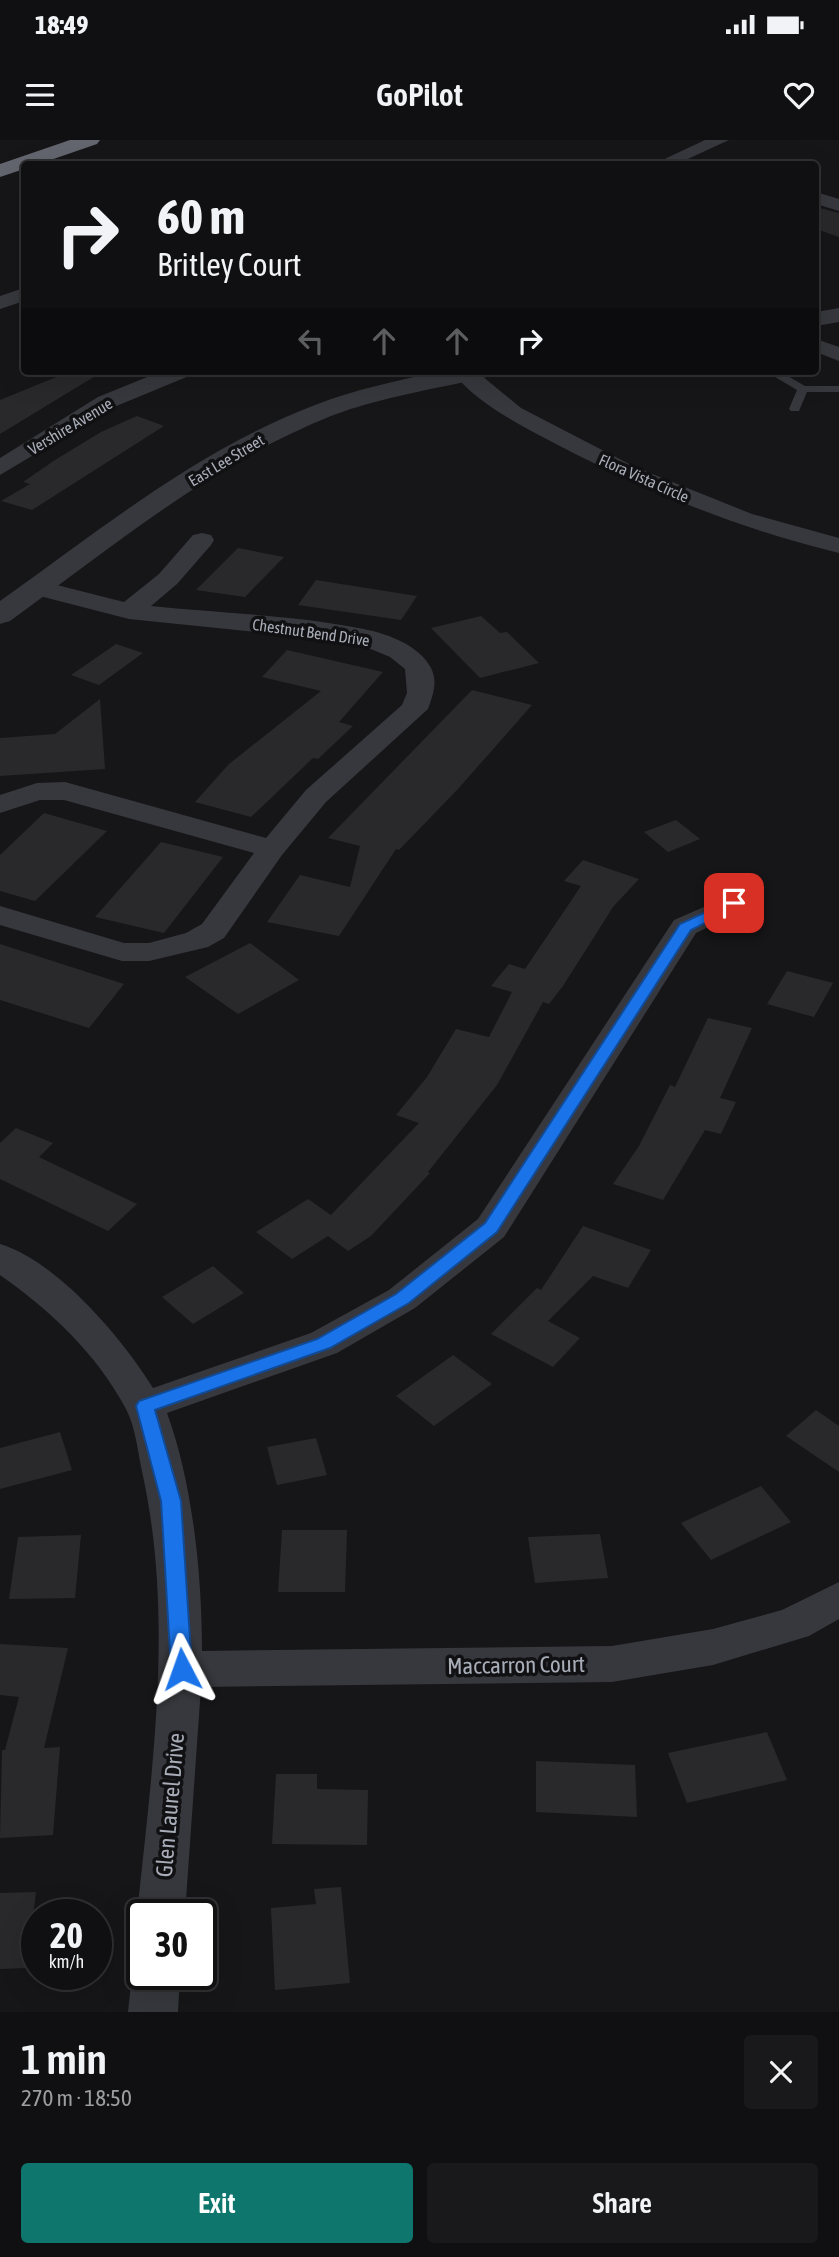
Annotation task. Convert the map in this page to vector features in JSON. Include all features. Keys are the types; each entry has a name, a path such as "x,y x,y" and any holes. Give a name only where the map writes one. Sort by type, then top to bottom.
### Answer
{"highway":[{"path":"29,161 90,140"},
{"path":"0,171 21,164"}],"street":[{"path":"671,161 720,140"},
{"path":"819,199 839,205"},
{"path":"0,303 21,295"},
{"path":"819,318 839,315"},
{"path":"819,346 839,355"},
{"name":"Vershire Avenue","path":"0,468 106,402 171,375"},
{"name":"East Lee Street","path":"0,615 169,495 268,435 322,411 375,394 458,375"},
{"name":"Flora Vista Circle","path":"474,375 513,413 627,472 744,519 839,546"},
{"path":"129,611 168,579 202,540"},
{"name":"Chestnut Bend Drive","path":"0,915 122,951 149,952 173,948 213,931 272,849 316,796 414,709 423,692 422,674 409,657 385,644 357,635 129,611 37,588"},
{"path":"0,804 37,792 65,791 272,849"},
{"path":"145,1406 324,1343 402,1298 491,1228 685,927 734,903"},
{"name":"Glen Laurel Drive","path":"0,1257 71,1308 114,1359 145,1406 171,1501 182,1669 162,1899"},
{"name":"Maccarron Court","path":"182,1669 612,1664 713,1647 794,1624 839,1599"},
{"path":"153,2012 155,1990"}],"lane":[{"path":"778,375 803,389 839,389"},
{"path":"795,409 803,389"}],"building":[{"path":"819,208 839,213 839,237 819,230"},
{"path":"61,375 97,375 0,434 0,400"},
{"path":"137,416 164,426 32,510 1,501 30,484 23,482 55,460 101,432"},
{"path":"238,548 284,557 245,597 196,590"},
{"path":"316,580 417,596 401,620 298,605"},
{"path":"481,616 500,633 507,632 539,663 480,678 431,628"},
{"path":"116,644 143,653 99,685 71,675"},
{"path":"287,650 383,672 339,722 353,726 318,759 313,758 251,817 195,802 229,764 321,691 262,677"},
{"path":"472,690 532,705 458,789 399,850 396,849 339,936 267,922 300,875 350,887 360,846 328,838"},
{"path":"100,699 105,769 0,776 0,738 55,734"},
{"path":"44,813 107,831 35,901 0,891 0,855"},
{"path":"676,820 700,839 668,852 644,832"},
{"path":"161,842 223,857 164,933 95,917"},
{"path":"583,860 639,879 613,907 549,1004 543,1002 497,1085 428,1172 430,1173 371,1236 348,1251 328,1236 292,1259 256,1232 308,1199 331,1215 419,1123 396,1115 427,1077 456,1029 489,1037 512,992 491,986 509,964 525,969 581,886 564,881"},
{"path":"250,943 299,980 238,1014 185,977"},
{"path":"0,944 124,984 89,1028 0,1000"},
{"path":"787,971 833,983 814,1017 767,1004"},
{"path":"708,1018 752,1028 720,1098 736,1102 721,1134 705,1130 663,1200 613,1184 639,1146 670,1085 675,1087"},
{"path":"16,1128 53,1143 39,1157 137,1204 108,1231 0,1179 0,1143"},
{"path":"583,1226 651,1250 628,1288 593,1276 548,1321 580,1338 553,1367 491,1334 537,1288 541,1290"},
{"path":"213,1266 244,1293 193,1324 162,1297"},
{"path":"453,1355 492,1384 434,1426 396,1396"},
{"path":"816,1410 839,1426 839,1472 786,1436"},
{"path":"60,1432 72,1470 0,1489 0,1448"},
{"path":"316,1438 327,1475 277,1485 267,1447"},
{"path":"761,1486 791,1522 711,1560 681,1523"},
{"path":"282,1530 347,1530 345,1592 278,1592"},
{"path":"600,1534 608,1578 535,1583 528,1537"},
{"path":"81,1535 75,1598 9,1599 18,1537"},
{"path":"0,1644 68,1648 44,1748 60,1747 53,1835 0,1838 2,1750 5,1750 19,1697 0,1695"},
{"path":"767,1732 787,1780 687,1803 668,1753"},
{"path":"536,1761 635,1765 637,1817 536,1812"},
{"path":"276,1774 317,1774 317,1789 368,1790 367,1845 272,1844"},
{"path":"341,1887 350,1983 275,1990 271,1908 316,1904 314,1889"},
{"path":"36,1892 35,1899 21,1899 21,1968 0,1969 0,1893"}],"route":[{"path":"182,1669 171,1501 145,1406 324,1343 402,1298 491,1228 685,927 734,903"}]}
